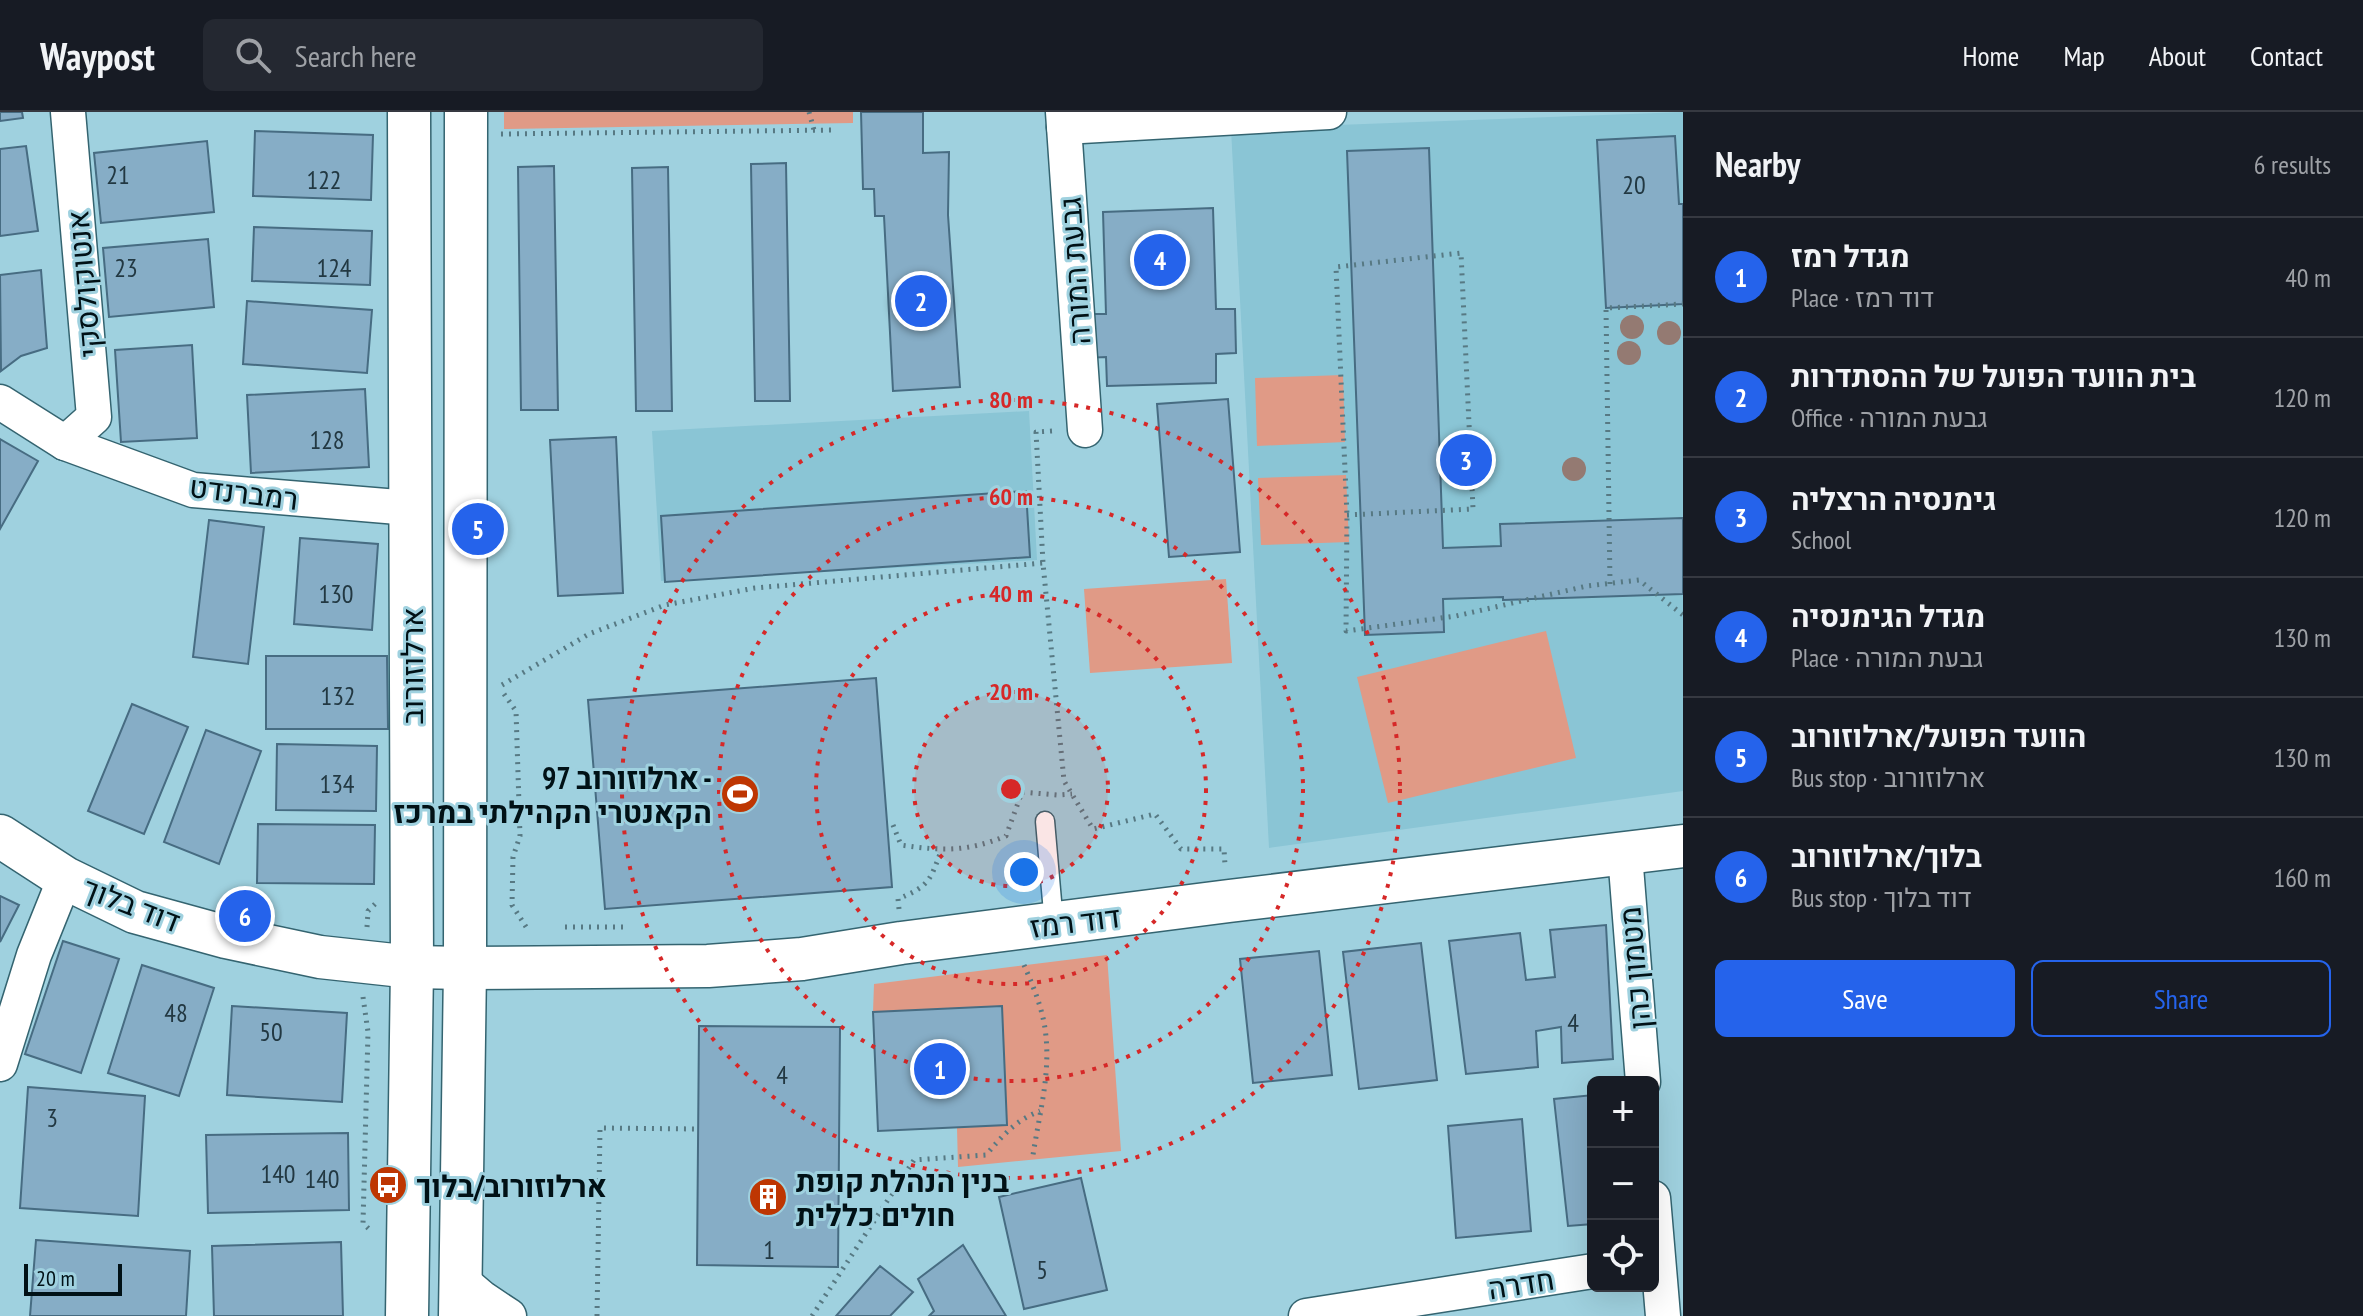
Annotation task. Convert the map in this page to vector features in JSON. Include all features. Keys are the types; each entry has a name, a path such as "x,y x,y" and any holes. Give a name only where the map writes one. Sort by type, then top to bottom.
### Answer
{"street":[{"name":"אנטוקולסקי","path":"65,443 94,417 68,112"},
{"name":"ארלוזורוב","path":"407,1316 412,967 409,112"},
{"path":"1063,120 1329,112"},
{"name":"גבעת המורה","path":"1063,120 1085,430"},
{"name":"ארלוזורוב","path":"461,1298 465,968 466,123"},
{"name":"רמברנדט","path":"0,402 65,443 193,490 410,508"},
{"name":"דוד בלוך","path":"0,836 65,878 135,912 172,923 320,957 412,967 465,968"},
{"name":"דוד רמז","path":"465,968 708,966 802,959 1229,901 1683,846"},
{"name":"מטמון כהן","path":"1625,854 1643,1076"},
{"path":"0,1064 34,955 65,878"},
{"name":"חדרה","path":"1306,1316 1587,1272"},
{"path":"1659,1285 1663,1316"},
{"path":"461,1298 482,1298 509,1316"}],"lane":[{"path":"1045,821 1054,924"}],"path":[{"path":"809,112 814,130"},
{"path":"466,123 836,130"},
{"path":"1347,515 1473,509 1461,253 1336,267 1347,515 1346,631 1456,616 1587,586 1639,580 1683,615"},
{"path":"1610,584 1606,308 1683,304"},
{"path":"1085,430 1036,432 1043,563 1064,781 1093,829 1155,814 1181,849 1224,849 1229,901"},
{"path":"466,705 589,634 665,605 755,588 1043,563"},
{"path":"893,825 901,845 941,851 983,846 1006,836 1022,792 1072,794"},
{"path":"898,899 930,881 941,851"},
{"path":"377,901 368,911 363,998 368,1032 363,1223 408,1270"},
{"path":"1009,930 1034,988 1046,1035 1046,1075 1033,1155"},
{"path":"812,1316 914,1160 986,1155 1009,1128 1024,1117 1040,1111"},
{"path":"597,1316 600,1128 698,1129"}],"shaded area":[{"path":"504,112 853,112 853,123 504,129"},
{"path":"1683,112 1683,791 1269,848 1231,129"},
{"path":"1343,375 1345,442 1257,446 1255,378"},
{"path":"1029,411 1037,560 661,581 652,431"},
{"path":"1346,475 1349,542 1261,545 1258,478"},
{"path":"1226,579 1232,663 1090,673 1084,589"},
{"path":"1546,631 1576,758 1388,803 1357,677"},
{"path":"1107,955 1121,1151 958,1167 957,1128 1007,1125 1002,1007 873,1012 874,984"}],"building":[{"path":"0,112 22,112 23,118 0,121"},
{"path":"861,112 923,112 923,153 949,152 948,215 960,387 893,391 884,216 875,216 874,189 863,189"},
{"path":"255,131 373,135 371,200 253,196"},
{"path":"1675,136 1679,204 1683,204 1683,304 1606,308 1597,140"},
{"path":"207,141 214,212 101,223 94,153"},
{"path":"26,146 38,231 0,236 0,149"},
{"path":"1429,148 1443,548 1501,546 1500,524 1683,518 1683,594 1443,599 1444,632 1365,635 1347,151"},
{"path":"786,163 790,401 755,401 751,164"},
{"path":"554,166 558,410 521,410 518,167"},
{"path":"668,167 672,411 636,411 632,168"},
{"path":"1213,208 1216,309 1235,309 1236,353 1216,354 1216,383 1107,386 1106,357 1085,358 1083,314 1106,314 1103,212"},
{"path":"254,227 372,231 370,285 252,281"},
{"path":"208,239 214,307 109,317 103,248"},
{"path":"41,270 47,348 21,356 1,371 0,275"},
{"path":"247,301 372,310 367,373 243,364"},
{"path":"192,345 197,438 121,442 115,350"},
{"path":"365,389 369,467 251,473 247,395"},
{"path":"1228,399 1240,552 1169,557 1157,404"},
{"path":"616,437 623,593 558,596 550,440"},
{"path":"0,439 38,461 0,529"},
{"path":"1026,491 1030,557 665,582 661,516"},
{"path":"209,520 264,527 248,664 193,657"},
{"path":"300,538 378,544 372,630 294,624"},
{"path":"266,656 387,656 388,729 266,729"},
{"name":"ארלוזורוב 97 - הקאנטרי הקהילתי במרכז","path":"876,678 892,887 605,909 588,700"},
{"path":"132,704 188,727 144,834 88,811"},
{"path":"206,730 261,751 219,864 164,842"},
{"path":"277,744 377,746 376,811 276,810"},
{"path":"258,824 375,825 374,884 257,883"},
{"path":"0,896 19,905 0,942"},
{"path":"1606,925 1613,1059 1562,1063 1561,1027 1536,1031 1538,1067 1466,1074 1449,941 1520,933 1526,980 1555,977 1550,930"},
{"path":"63,941 119,959 81,1073 25,1054"},
{"path":"1421,943 1437,1080 1359,1089 1343,952"},
{"path":"1319,951 1332,1075 1253,1083 1240,959"},
{"path":"142,965 214,988 179,1096 108,1073"},
{"path":"232,1006 347,1013 342,1102 227,1095"},
{"path":"1002,1006 1007,1125 878,1131 873,1012"},
{"name":"בנין הנהלת קופת חולים כללית","path":"699,1026 840,1027 838,1267 697,1265"},
{"path":"28,1087 145,1096 138,1216 20,1208"},
{"path":"1587,1096 1587,1224 1568,1226 1554,1099"},
{"path":"1522,1119 1531,1231 1456,1238 1448,1126"},
{"path":"348,1133 349,1210 208,1213 206,1135"},
{"path":"1081,1178 1107,1290 1024,1309 999,1197"},
{"path":"36,1240 190,1251 186,1316 30,1316"},
{"path":"341,1242 343,1316 214,1316 212,1246"},
{"path":"963,1245 1006,1316 929,1316 934,1311 918,1279"},
{"path":"880,1266 913,1292 890,1316 836,1316"}],"place":[{"name":"מגדל הגימנסיה","path":"1160,260"},
{"name":"בית הוועד הפועל של ההסתדרות","path":"921,301"},
{"name":"גימנסיה הרצליה","path":"1466,460"},
{"name":"הוועד הפועל/ארלוזורוב","path":"478,529"},
{"name":"ארלוזורוב 97 - הקאנטרי הקהילתי במרכז","path":"740,794"},
{"name":"בלוך/ארלוזורוב","path":"245,916"},
{"name":"מגדל רמז","path":"940,1069"},
{"name":"ארלוזורוב/בלוך","path":"388,1185"},
{"name":"בנין הנהלת קופת חולים כללית","path":"768,1197"}]}
